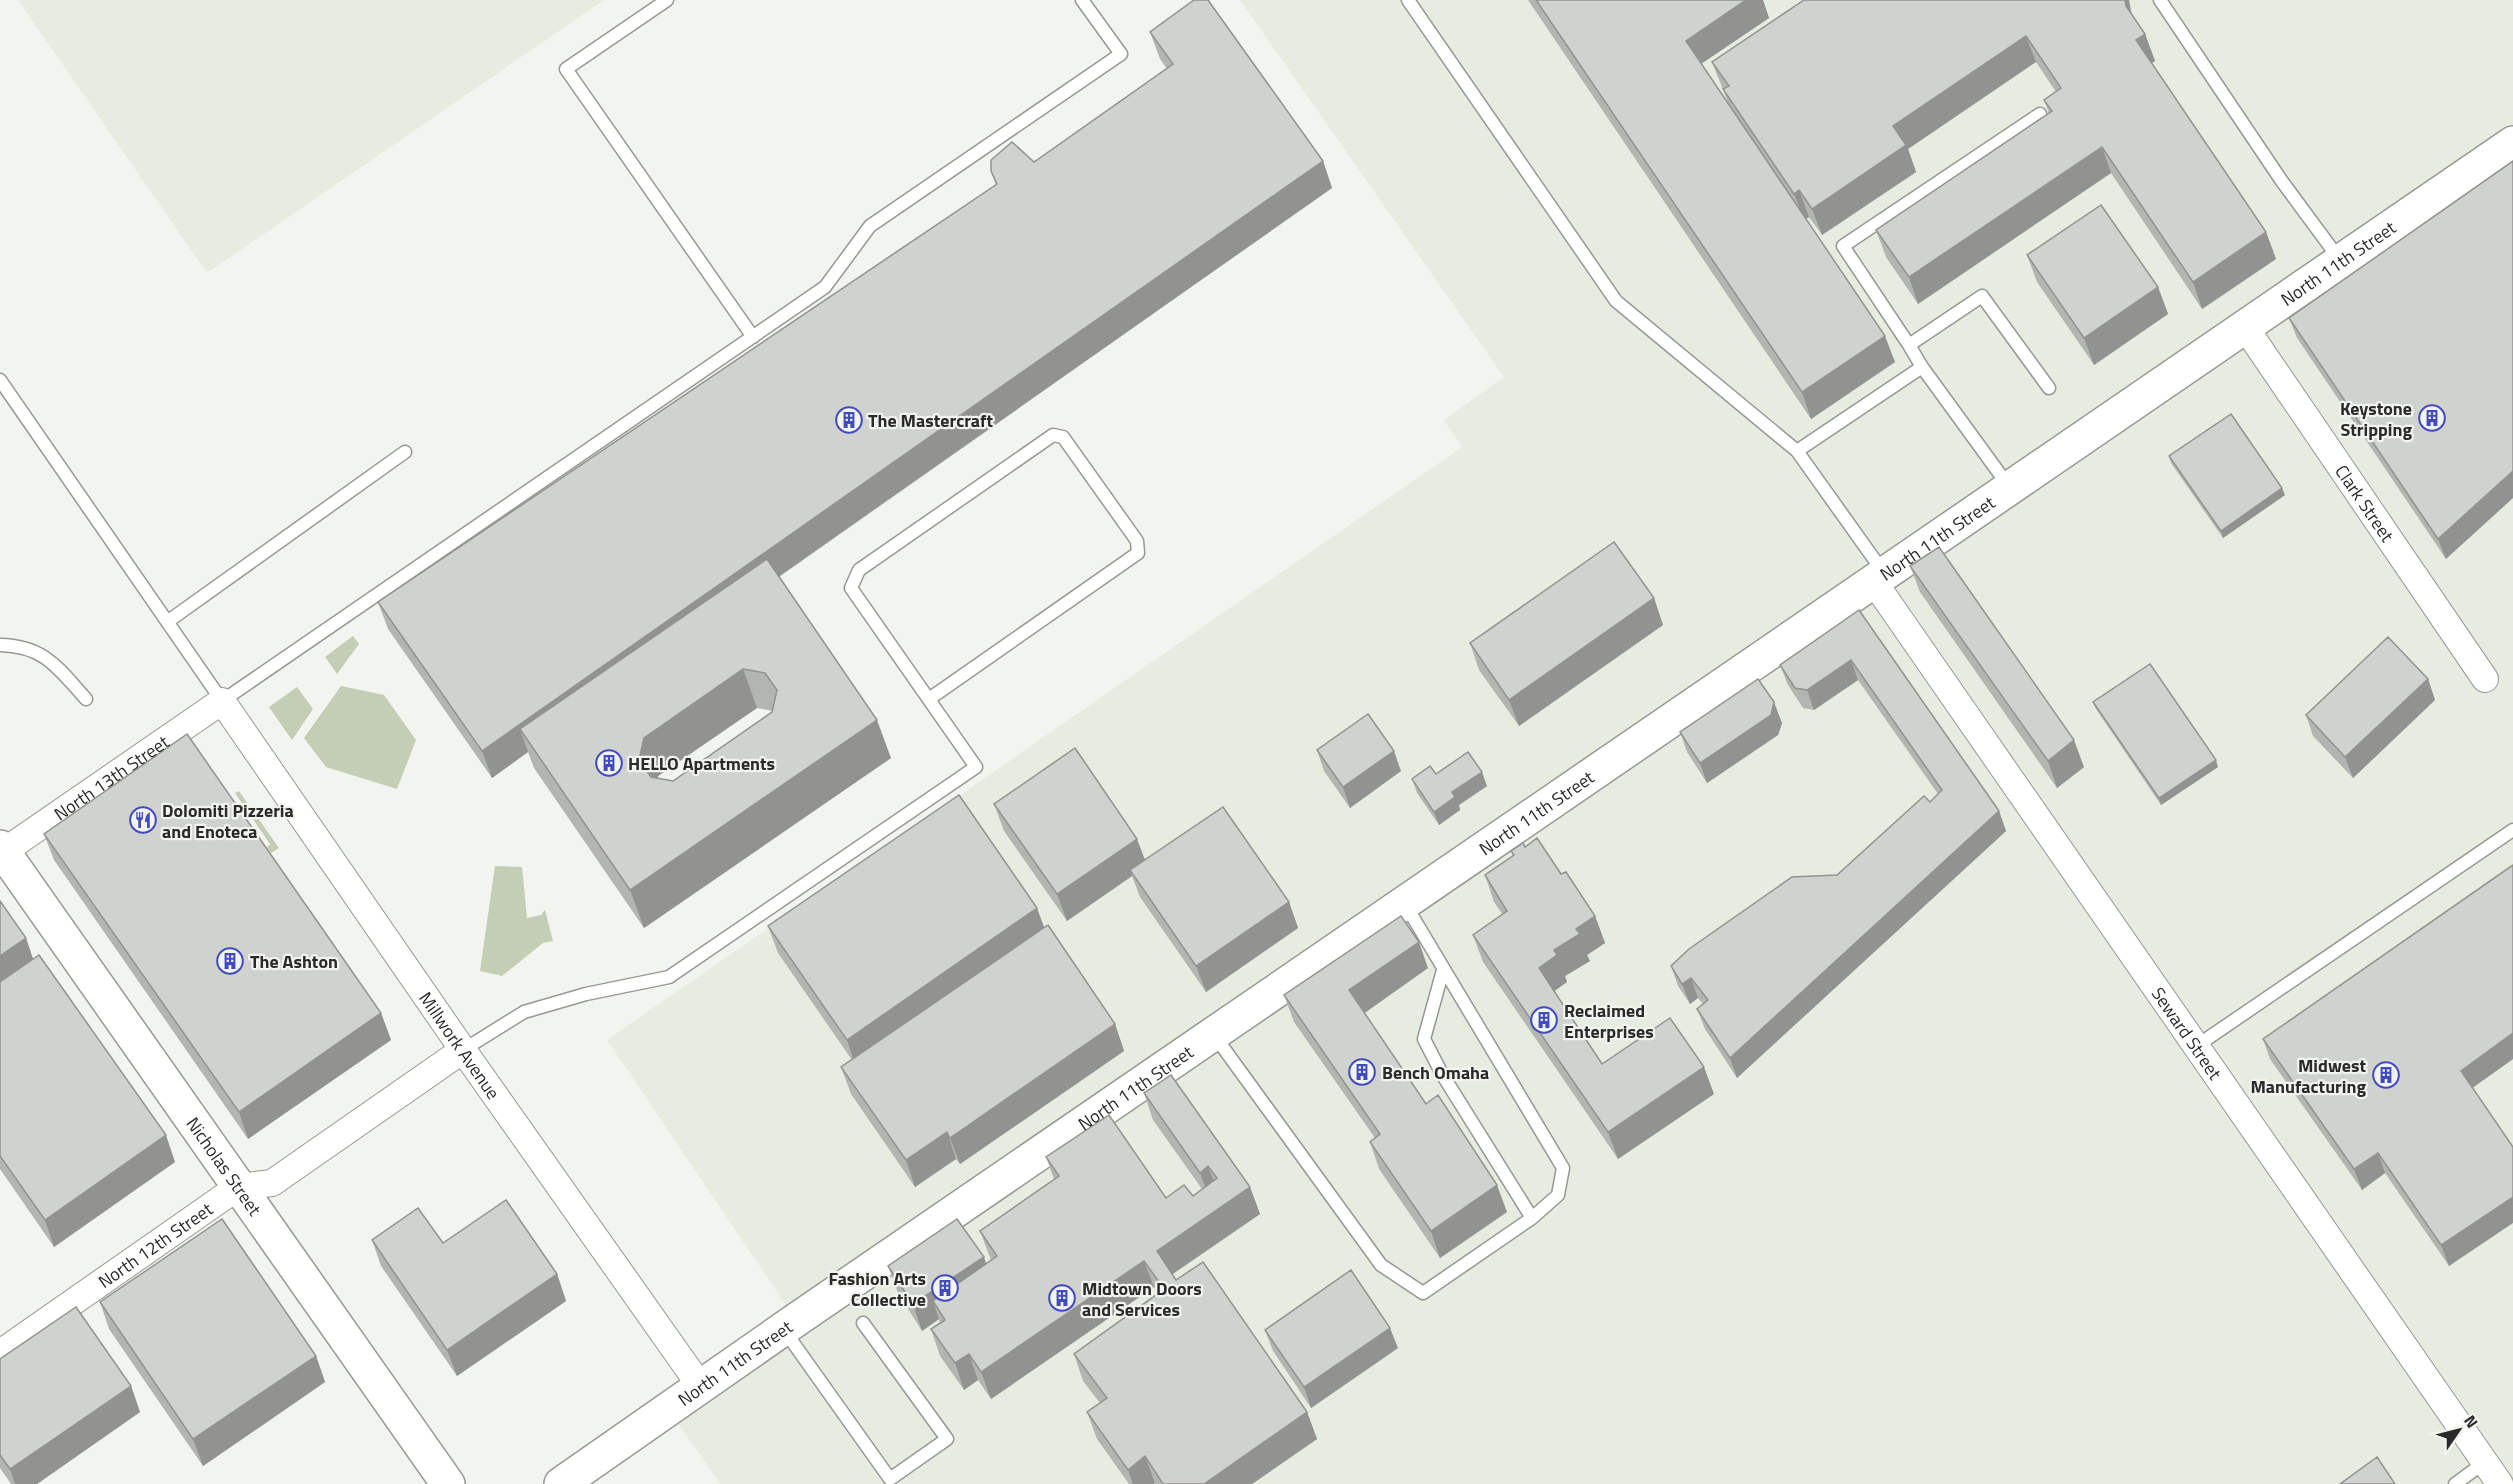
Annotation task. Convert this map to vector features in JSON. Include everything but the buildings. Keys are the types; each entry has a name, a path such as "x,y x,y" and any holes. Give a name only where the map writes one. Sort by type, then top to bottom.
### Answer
{"street":[{"name":"North 11th Street","path":"561,1484 2513,143"},
{"name":"Clark Street","path":"2245,327 2485,679"},
{"name":"Seward Street","path":"1879,578 2195,1047 2500,1484"},
{"name":"North 13th Street","path":"1,851 222,701"},
{"name":"Millwork Avenue","path":"222,701 463,1050 701,1387"},
{"name":"Nicholas Street","path":"1,851 448,1484"},
{"name":"North 12th Street","path":"0,1353 238,1187 272,1183 463,1050"}],"lane":[{"path":"667,0 566,69 753,337"},
{"path":"0,380 222,701 825,287 870,226 1120,54 1082,0"},
{"path":"1408,0 1616,301 1797,451 1879,578"},
{"path":"2160,0 2281,180 2340,261"},
{"path":"2010,488 1922,367 1843,246 2040,114"},
{"path":"1909,345 1982,296 2049,388"},
{"path":"1797,451 1922,367"},
{"path":"463,1050 524,1012 586,994 669,977 976,767 851,588 859,570 1053,435 1063,437 1137,541 1138,553 929,699"},
{"path":"167,622 405,452"},
{"path":"0,645 22,646 54,662 86,699"},
{"path":"2195,1047 2513,830"},
{"path":"1213,1034 1381,1265 1423,1293 1532,1218 1558,1195 1563,1168 1404,903"},
{"path":"1443,970 1424,1039 1442,1074 1532,1218"},
{"path":"784,1329 890,1479 947,1439 863,1323"},
{"path":"2455,1484 2485,1462"}],"shaded area":[{"path":"18,0 604,0 207,273"},
{"path":"1240,0 2513,0 2513,1484 720,1484 668,1409 796,1320 607,1040 1462,447 1444,420 1504,377"}],"green space":[{"path":"353,636 359,644 337,674 325,657"},
{"path":"341,686 384,695 416,740 397,789 326,767 304,738"},
{"path":"297,687 313,709 292,740 269,707"},
{"path":"239,791 279,848 271,853 267,847 270,844 235,793"},
{"path":"495,866 522,867 527,918 541,915 545,910 553,941 543,943 502,976 480,971"}],"place":[{"name":"Keystone Stripping","path":"2432,418"},
{"name":"The Mastercraft","path":"849,420"},
{"name":"HELLO Apartments","path":"609,763"},
{"name":"Dolomiti Pizzeria and Enoteca","path":"143,820"},
{"name":"The Ashton","path":"230,961"},
{"name":"Reclaimed Enterprises","path":"1544,1020"},
{"name":"Bench Omaha","path":"1362,1072"},
{"name":"Midwest Manufacturing","path":"2386,1075"},
{"name":"Fashion Arts Collective","path":"945,1288"},
{"name":"Midtown Doors and Services","path":"1062,1298"}]}
